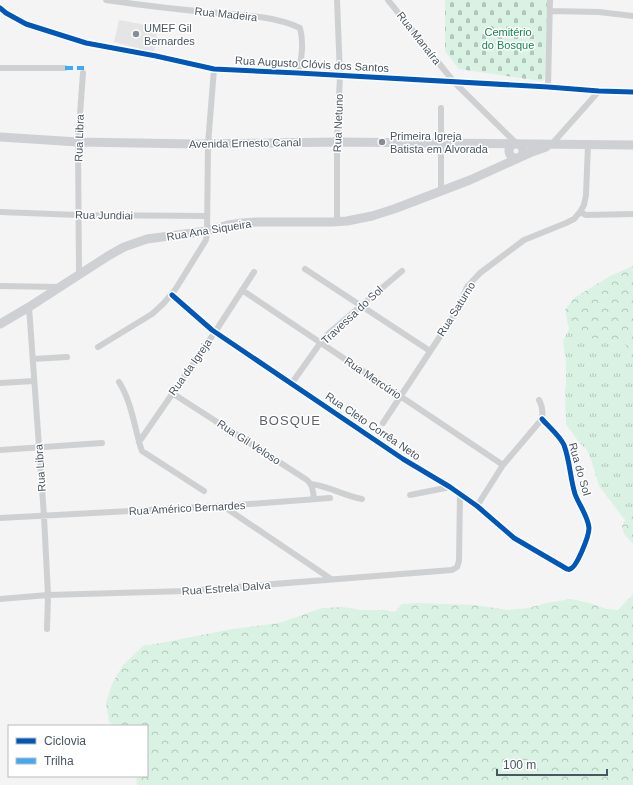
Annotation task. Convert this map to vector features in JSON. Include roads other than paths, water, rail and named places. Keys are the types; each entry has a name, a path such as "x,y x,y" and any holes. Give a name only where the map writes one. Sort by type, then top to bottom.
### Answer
{"street":[{"name":"Rua Madeira","path":"106,0 143,6 242,15 278,20 290,24 300,28 302,35 302,57 298,72"},
{"name":"Rua Netuno","path":"337,0 340,75 337,142 337,222"},
{"name":"Rua Manaíra","path":"388,0 454,82 516,144"},
{"path":"548,87 550,0"},
{"name":"Rua Augusto Clóvis dos Santos","path":"0,8 26,24 86,43 214,69 298,72 633,92"},
{"path":"550,10 599,12 633,16"},
{"path":"0,68 65,68"},
{"path":"98,347 152,314 172,295 207,236 208,144 214,69"},
{"name":"Rua Libra","path":"79,275 78,142 83,73"},
{"path":"552,145 599,91"},
{"path":"441,108 441,191"},
{"path":"0,132 4,137"},
{"name":"Avenida Ernesto Canal","path":"4,137 78,142 208,144 337,142 633,145"},
{"name":"Avenida Ernesto Canal","path":"491,144 503,146 509,153"},
{"path":"504,165 509,160 509,153 511,146 516,144 521,145 523,149 522,155 519,158 513,158 509,153"},
{"path":"588,144 586,195 584,205 580,212 586,215 633,214"},
{"name":"Avenida Ernesto Canal","path":"519,158 540,148 552,145"},
{"name":"Rua Ana Siqueira","path":"0,324 108,256 124,248 147,240 207,231 228,225 250,222 337,222 376,215 470,180 519,158"},
{"name":"Rua Jundiai","path":"0,212 78,215 207,216"},
{"name":"Rua Saturno","path":"383,423 458,309 467,287 480,273 524,240 574,219 580,212"},
{"path":"305,268 430,351"},
{"name":"Travessa do Sol","path":"292,383 329,333 360,305 402,271"},
{"name":"Rua da Igreja","path":"139,442 215,332 254,272"},
{"path":"0,286 60,287"},
{"name":"Rua Mercúrio","path":"242,290 503,465"},
{"name":"Rua Cleto Corrêa Neto","path":"172,295 215,332 403,459 450,487 477,506 514,538 567,569"},
{"name":"Rua Libra","path":"29,307 44,516 48,595 47,629"},
{"path":"33,358 67,357"},
{"path":"0,383 34,381"},
{"path":"119,382 124,388 130,404 139,442 144,452 204,491"},
{"name":"Rua Gil Veloso","path":"172,393 311,484"},
{"path":"477,506 503,465 542,419 543,407 539,400"},
{"name":"Rua do Sol","path":"542,419 564,444 576,495 589,526 589,534 582,553 573,567 567,569"},
{"path":"0,450 102,443"},
{"path":"311,484 322,486 349,496 362,498"},
{"path":"311,484 314,499"},
{"path":"410,495 450,487"},
{"name":"Rua Estrela Dalva","path":"0,599 48,595 186,591 452,570 457,567 459,561 460,494"},
{"name":"Rua Américo Bernardes","path":"0,518 223,506 330,498"},
{"path":"223,506 330,579"}],"place":[{"name":"UMEF Gil Bernardes","path":"136,34"},
{"name":"Primeira Igreja Batista em Alvorada","path":"382,142"}],"district":[{"name":"BOSQUE","path":"290,420"}],"park label":[{"name":"Cemitério do Bosque","path":"508,38"}]}
